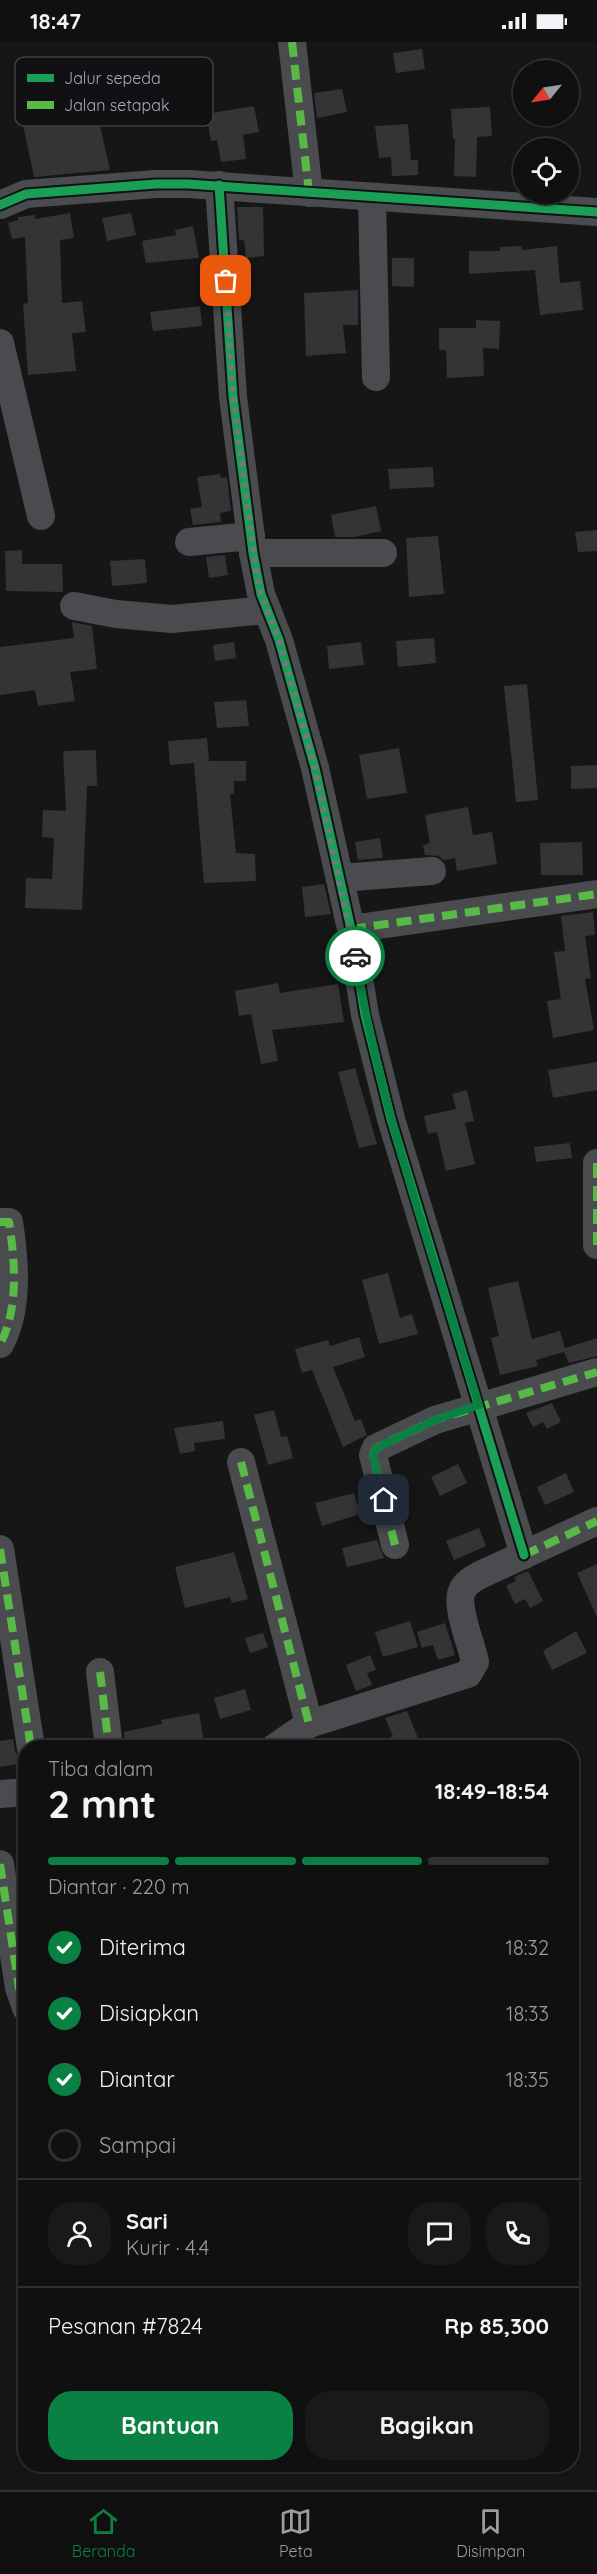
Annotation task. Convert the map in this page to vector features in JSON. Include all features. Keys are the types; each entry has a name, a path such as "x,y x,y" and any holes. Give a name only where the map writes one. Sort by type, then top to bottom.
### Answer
{"street":[{"path":"292,42 309,193"},
{"path":"0,205 26,194 156,184 219,185 372,198 597,212"},
{"path":"219,185 233,397 252,544 261,594 297,702 340,878 351,928 365,1015 391,1119 524,1555"},
{"path":"372,198 376,377"},
{"path":"0,343 41,516"},
{"path":"189,542 383,553"},
{"path":"74,606 116,614 172,619 267,610"},
{"path":"340,878 432,871"},
{"path":"351,928 597,894"},
{"path":"597,1163 597,1245"},
{"path":"0,1222 9,1222 13,1256 12,1309 0,1344"},
{"path":"395,1545 373,1455 374,1450 392,1438 413,1429 479,1405 597,1372"},
{"path":"241,1462 309,1724"},
{"path":"286,1740 309,1724 470,1672 475,1662 462,1614 460,1596 463,1588 480,1575 597,1521"},
{"path":"0,1549 30,1740"},
{"path":"100,1672 108,1740"},
{"path":"0,1794 18,1793"},
{"path":"0,1864 18,1981"}],"building":[{"path":"422,49 425,69 396,73 393,53"},
{"path":"342,89 347,112 317,118 314,93"},
{"path":"254,106 259,132 243,135 246,159 221,162 217,140 211,141 208,126 213,126 213,113"},
{"path":"490,107 492,136 477,137 476,177 454,176 455,139 453,139 451,109"},
{"path":"408,124 411,160 418,160 418,175 392,176 391,157 379,158 375,126"},
{"path":"23,126 100,126 110,170 34,177"},
{"path":"237,207 263,207 264,256 246,258 244,240 239,240"},
{"path":"70,213 74,238 60,240 62,303 82,301 86,332 72,333 76,371 28,375 23,304 28,303 25,237 12,239 8,223 18,220 18,217 35,215 35,219"},
{"path":"131,213 136,235 107,241 102,218"},
{"path":"193,226 199,258 146,263 142,241 176,235 175,230"},
{"path":"521,246 522,250 557,246 560,283 580,281 583,310 540,315 535,270 469,274 469,251 500,251 500,247"},
{"path":"392,258 414,258 414,287 392,286"},
{"path":"358,290 358,325 343,325 346,353 306,356 304,293"},
{"path":"200,306 202,326 153,331 150,312"},
{"path":"476,320 500,321 499,349 483,348 484,376 447,378 446,350 439,350 439,328 476,328"},
{"path":"433,467 434,487 390,489 388,469"},
{"path":"220,474 221,478 227,477 231,511 220,513 221,522 193,525 190,509 202,507 197,477"},
{"path":"376,506 381,531 355,537 335,537 331,515"},
{"path":"597,530 597,551 578,552 575,532"},
{"path":"438,536 444,594 409,597 406,538"},
{"path":"22,550 22,564 62,564 63,592 6,591 5,551"},
{"path":"225,555 228,575 209,578 206,557"},
{"path":"145,559 147,583 112,586 110,561"},
{"path":"72,622 92,626 97,669 70,672 75,701 38,706 35,690 0,695 0,647 74,638"},
{"path":"434,638 436,663 398,667 396,641"},
{"path":"234,642 236,658 215,661 213,645"},
{"path":"361,642 364,665 329,669 327,646"},
{"path":"527,684 538,800 516,802 504,686"},
{"path":"246,700 249,726 217,728 214,702"},
{"path":"207,738 209,761 246,761 246,781 234,781 234,794 230,794 236,853 255,854 256,881 204,883 194,763 170,765 168,741"},
{"path":"399,748 407,793 367,799 359,755"},
{"path":"96,750 97,786 87,786 82,910 25,908 26,878 52,879 54,838 42,837 43,810 66,811 63,751"},
{"path":"597,765 597,788 571,789 571,766"},
{"path":"468,807 473,835 492,832 497,864 457,871 455,858 444,860 439,856 425,855 423,845 430,843 425,815"},
{"path":"380,838 383,858 358,860 355,842"},
{"path":"582,842 583,875 541,875 540,843"},
{"path":"324,884 331,914 305,917 302,887"},
{"path":"593,912 595,935 585,936 591,978 585,979 594,1030 553,1038 547,1001 561,999 554,952 565,951 561,916"},
{"path":"278,983 280,993 338,984 344,1022 272,1030 278,1061 261,1064 251,1014 239,1016 235,991"},
{"path":"597,1062 597,1090 553,1098 548,1070"},
{"path":"355,1068 377,1144 359,1148 338,1072"},
{"path":"467,1090 474,1121 465,1123 475,1164 446,1171 437,1132 428,1134 424,1116 456,1109 452,1094"},
{"path":"570,1143 572,1158 536,1162 534,1147"},
{"path":"388,1273 400,1318 412,1314 418,1334 379,1344 362,1280"},
{"path":"518,1281 532,1339 560,1331 565,1348 597,1338 597,1356 569,1363 564,1352 536,1360 538,1366 500,1375 491,1338 499,1336 488,1288"},
{"path":"359,1337 365,1357 333,1367 355,1421 361,1419 367,1435 343,1447 312,1370 302,1373 295,1349 328,1340 330,1346"},
{"path":"552,1403 561,1422 547,1429 543,1422 533,1427 526,1413"},
{"path":"274,1410 281,1437 287,1436 293,1458 268,1465 254,1415"},
{"path":"223,1421 225,1439 194,1443 195,1451 180,1454 174,1428"},
{"path":"458,1464 467,1483 440,1496 431,1477"},
{"path":"566,1473 574,1492 545,1505 537,1487"},
{"path":"354,1493 360,1514 322,1526 315,1503"},
{"path":"479,1528 486,1546 454,1560 446,1541"},
{"path":"377,1540 384,1558 347,1567 342,1548"},
{"path":"234,1552 248,1599 232,1603 230,1597 185,1608 175,1567"},
{"path":"597,1564 597,1617 577,1573"},
{"path":"528,1571 543,1601 530,1608 525,1599 515,1604 506,1586 516,1581 514,1577"},
{"path":"410,1621 418,1647 383,1657 375,1632"},
{"path":"445,1623 455,1655 438,1660 433,1645 422,1648 417,1632"},
{"path":"576,1631 587,1653 552,1670 543,1651"},
{"path":"263,1633 268,1647 250,1653 245,1638"},
{"path":"370,1655 376,1670 367,1673 372,1685 356,1691 346,1665"},
{"path":"245,1689 251,1710 220,1719 214,1698"},
{"path":"407,1711 419,1740 384,1740 393,1736 385,1718"},
{"path":"199,1713 204,1740 124,1740 124,1732 162,1724 161,1720"},
{"path":"13,1739 18,1764 0,1767 0,1741"}],"marked path":[{"path":"292,42 309,193"},
{"path":"351,929 597,894"},
{"path":"597,1163 597,1245"},
{"path":"0,1222 9,1222 14,1269 13,1300 0,1344"},
{"path":"395,1545 373,1455 376,1448 435,1420 597,1372"},
{"path":"241,1462 309,1724"},
{"path":"524,1555 597,1521"},
{"path":"0,1549 30,1740"},
{"path":"100,1672 108,1740"},
{"path":"0,1864 18,1981"}],"cycle path":[{"path":"0,205 26,194 156,184 188,184 597,212"},
{"path":"219,185 233,397 253,553 261,594 279,640 315,768 351,929 365,1015 391,1119 524,1555"}],"way so far":[{"path":"226,281 233,397 256,569 261,594 279,640 315,768 351,928 355,956"}],"route":[{"path":"355,956 365,1015 391,1119 479,1405 435,1420 392,1438 376,1448 373,1455 384,1500"}]}
